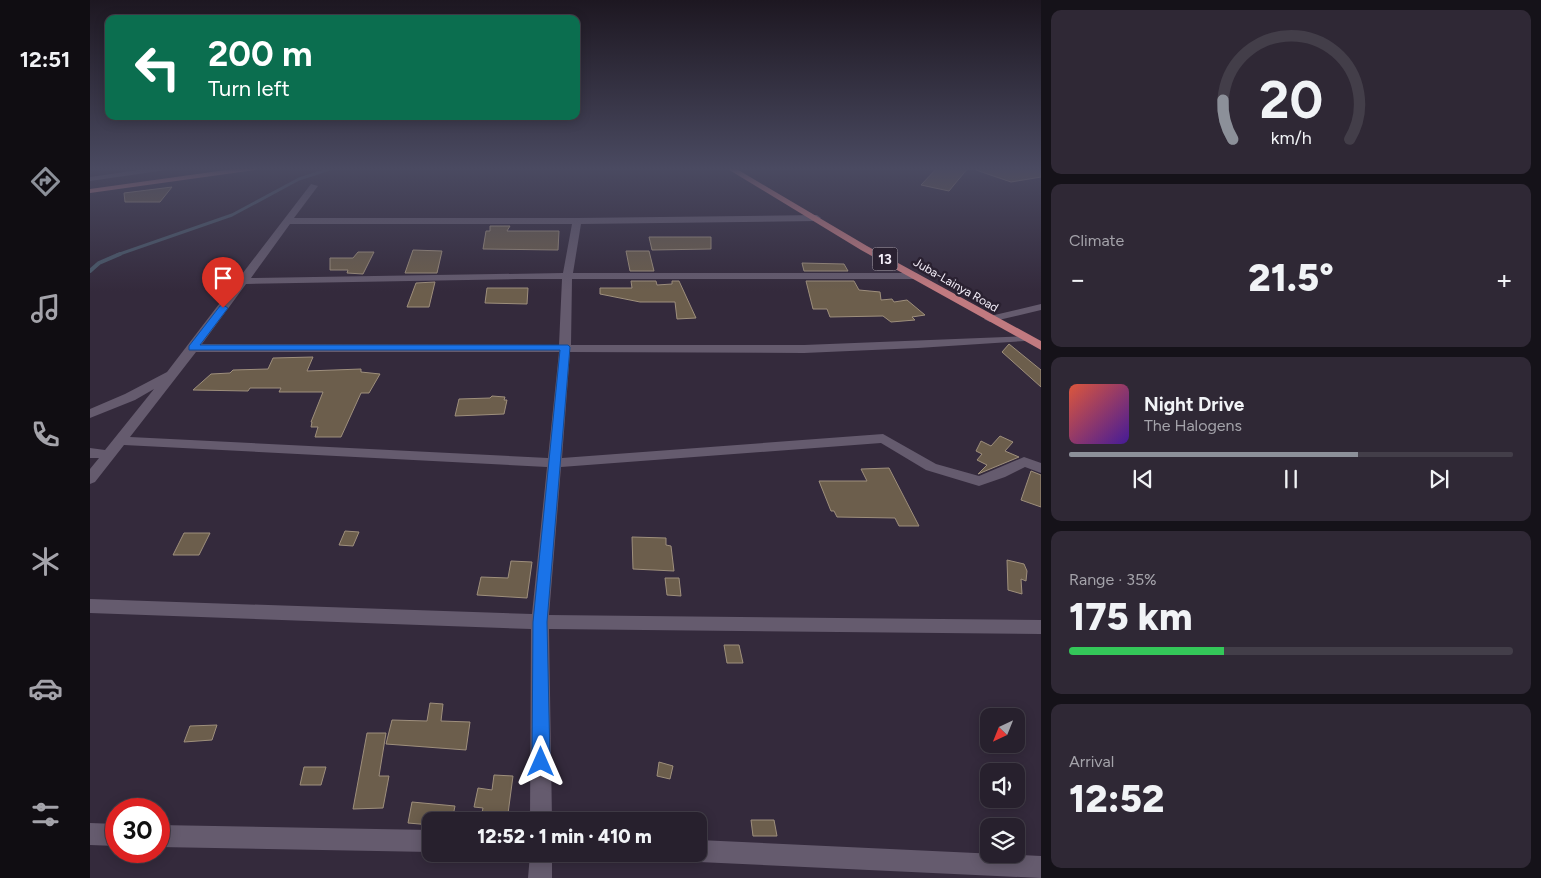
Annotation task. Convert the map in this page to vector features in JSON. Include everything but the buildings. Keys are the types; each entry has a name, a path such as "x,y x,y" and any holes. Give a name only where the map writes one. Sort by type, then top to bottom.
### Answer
{"main road":[{"name":"Juba-Lainya Road","path":"801,209 990,319 1041,346"}],"street":[{"path":"90,479 193,348 297,209"},
{"path":"288,221 577,221 817,218"},
{"path":"541,812 540,622 565,347 567,276 577,221"},
{"path":"243,281 567,276 916,276"},
{"path":"990,319 1041,307"},
{"path":"193,348 565,347 804,349 918,345 1025,338"},
{"path":"90,414 130,397 174,372"},
{"path":"121,441 553,463 883,438 931,467 979,481 1000,474 1024,462 1041,468"},
{"path":"90,453 110,455"},
{"path":"90,606 540,622 1041,627"},
{"path":"90,834 105,835"},
{"path":"170,836 422,841"},
{"path":"707,851 1041,868"},
{"path":"540,878 541,862"}],"waterway":[{"path":"117,255 232,215 243,209"},
{"path":"90,271 99,263 120,254"}],"route":[{"path":"223,308 193,348 565,347 540,622 541,762"}]}
